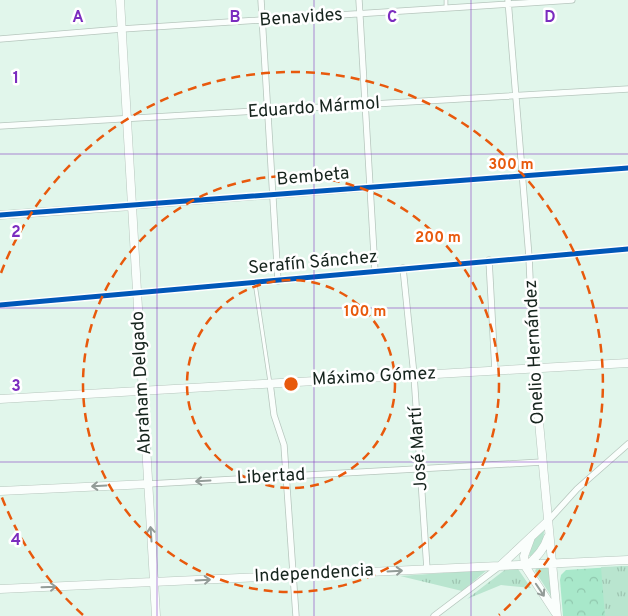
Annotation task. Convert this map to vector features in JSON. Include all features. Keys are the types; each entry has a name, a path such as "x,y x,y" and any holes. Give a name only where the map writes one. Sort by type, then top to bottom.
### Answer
{"street":[{"name":"Abraham Delgado","path":"120,0 156,616"},
{"path":"261,0 278,281"},
{"path":"360,0 369,186 376,271"},
{"name":"Benavides","path":"0,39 122,29 446,9 508,2 572,0"},
{"name":"Onelio Hernández","path":"508,2 529,257 534,368 553,564 556,615"},
{"name":"Eduardo Mármol","path":"0,126 628,89"},
{"name":"Bembeta","path":"0,216 369,186 522,177 628,168"},
{"name":"Serafín Sánchez","path":"0,305 628,249"},
{"path":"488,260 495,370"},
{"name":"José Martí","path":"403,268 414,375 427,569"},
{"name":"Máximo Gómez","path":"0,399 628,363"},
{"path":"270,383 274,415 284,445 296,616"},
{"path":"434,616 500,566 548,521 577,489 628,444"},
{"name":"Libertad","path":"0,491 542,462"},
{"path":"526,566 542,550 549,534"},
{"path":"526,566 524,556 531,537"},
{"name":"Independencia","path":"0,589 628,560"},
{"name":"Onelio Hernández","path":"526,566 556,615"}],"lane":[{"path":"446,0 446,9"},
{"path":"256,283 270,383"}],"green space":[{"path":"544,528 540,547 532,557 529,556 534,538"},
{"path":"628,566 628,616 563,616 560,580 561,575 566,570"},
{"path":"628,566 628,616 605,616 601,567"},
{"path":"537,567 549,567 551,596 535,571"},
{"path":"506,569 518,569 531,588 501,585 467,599"},
{"path":"487,570 462,591 400,576"}],"cycle path":[{"path":"0,215 628,168"},
{"path":"0,305 628,249"}]}
